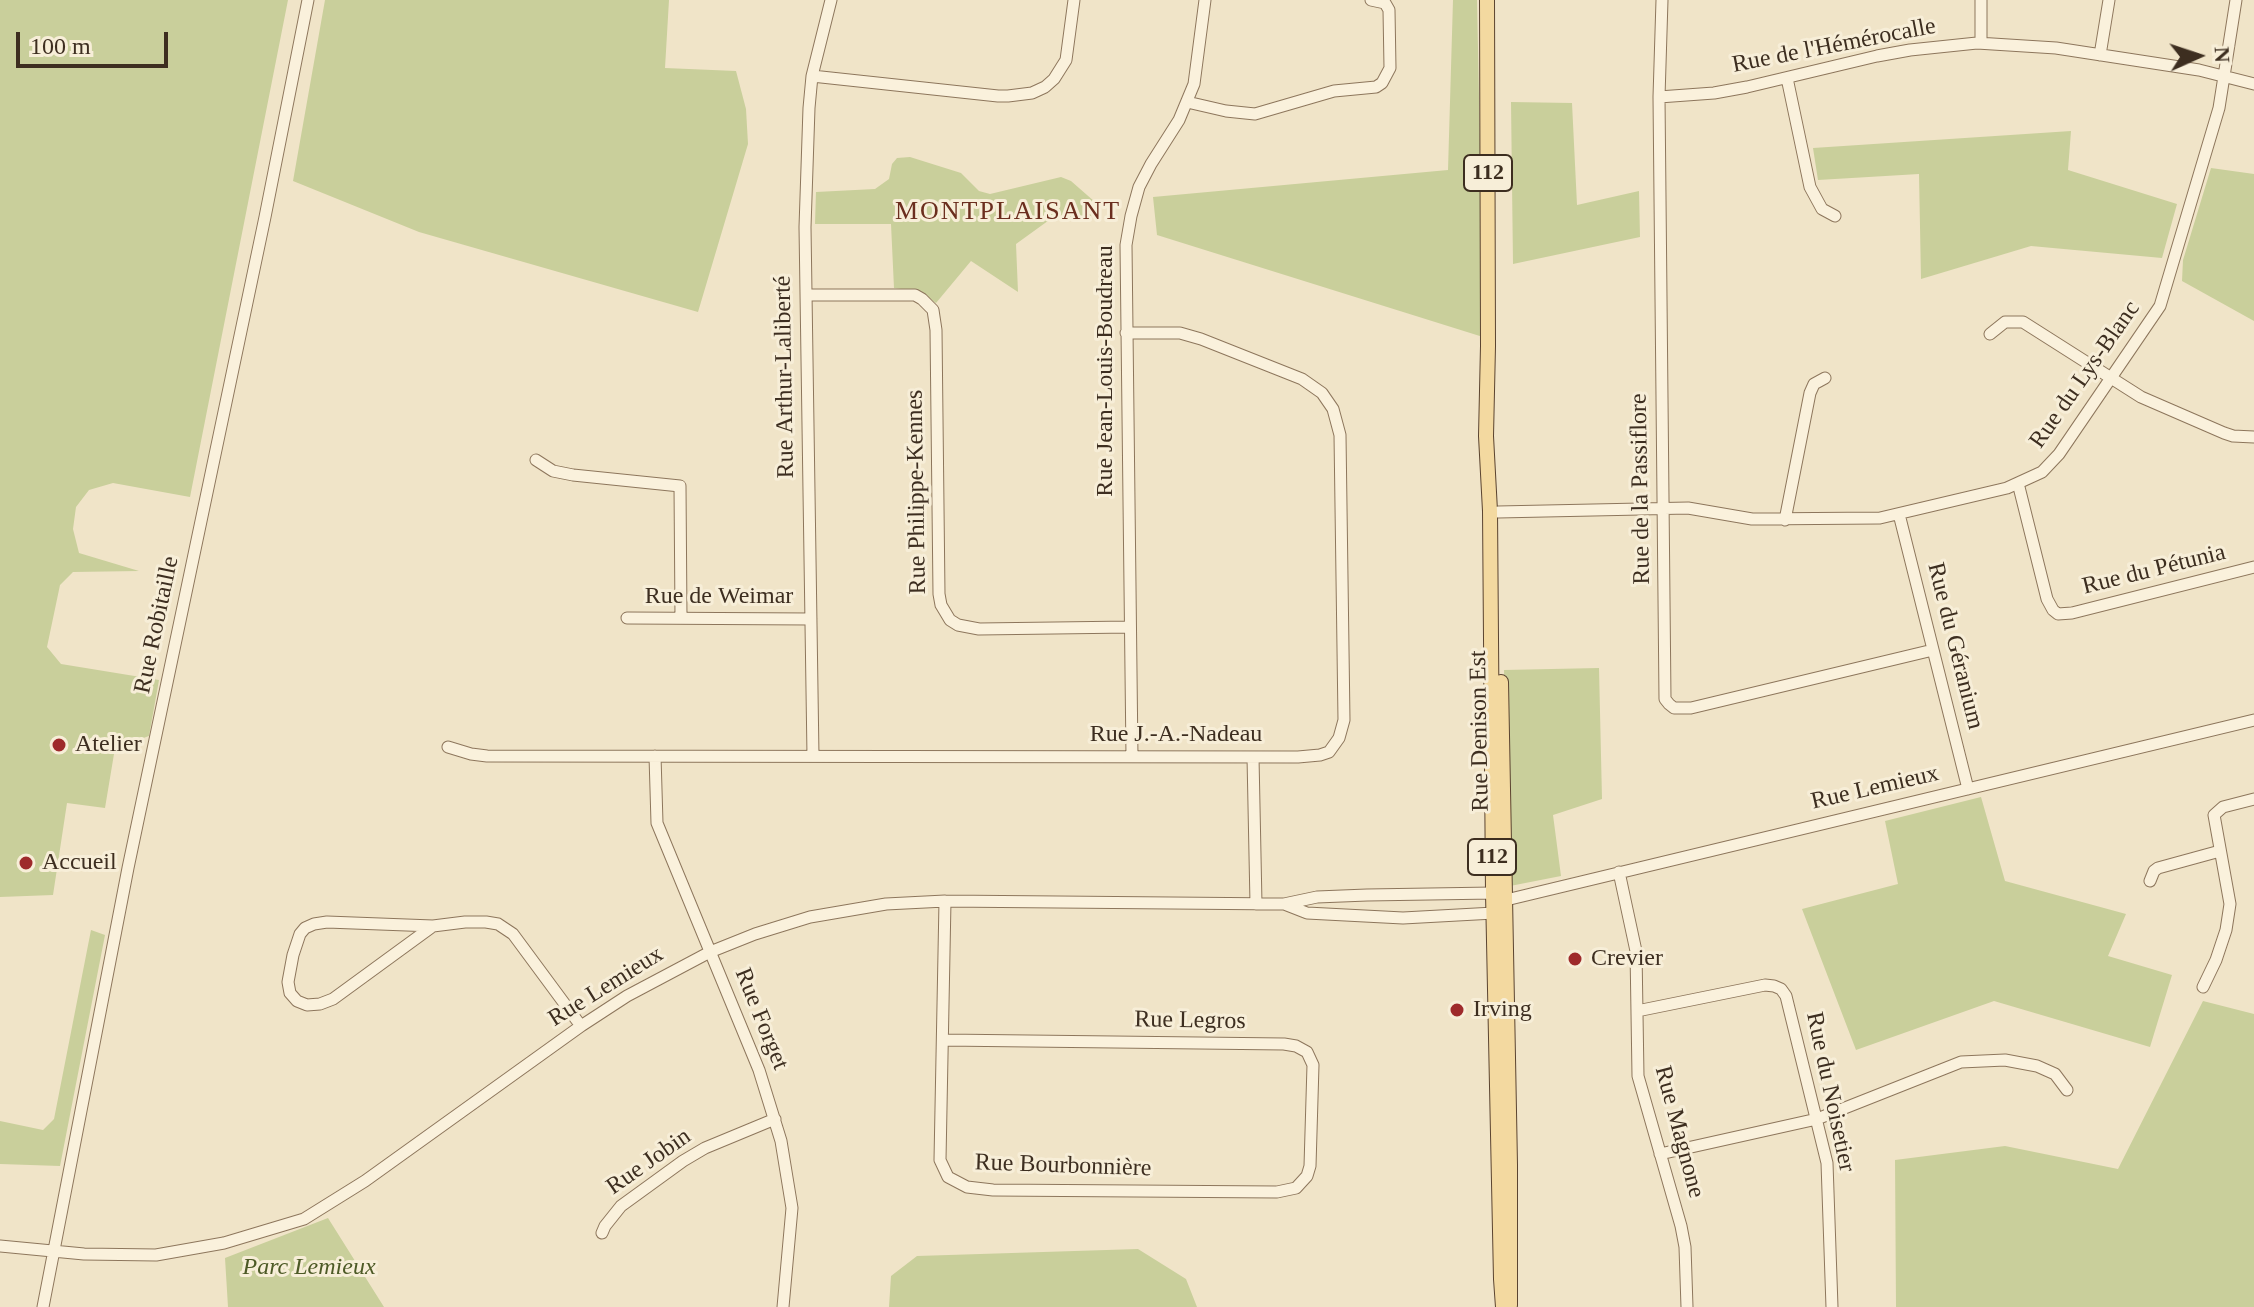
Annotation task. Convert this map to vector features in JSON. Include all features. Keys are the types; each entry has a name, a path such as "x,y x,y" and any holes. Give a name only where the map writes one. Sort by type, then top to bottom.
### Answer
{"main road":[{"name":"Rue Denison Est","path":"1487,0 1486,436 1499,896 1511,1179 1510,1307"},
{"name":"Rue Denison Est","path":"1488,346 1498,512 1499,896 1494,913 1503,1307"}],"street":[{"name":"Rue Robitaille","path":"43,1307 128,868 308,0"},
{"name":"Rue Arthur-Laliberté","path":"813,756 807,161 812,76 831,0"},
{"path":"812,76 998,96 1032,93 1054,79 1066,60 1074,0"},
{"name":"Rue Jean-Louis-Boudreau","path":"1132,757 1126,245 1144,175 1179,120 1196,75 1205,0"},
{"path":"1187,102 1255,114 1334,91 1376,87 1382,83 1390,68 1389,10 1385,3 1371,0"},
{"name":"Rue de la Passiflore","path":"1662,0 1659,97 1665,699 1674,708 1683,709 1933,650"},
{"path":"1981,0 1981,43"},
{"path":"2100,55 2109,0"},
{"name":"Rue du Lys-Blanc","path":"1498,512 1688,508 1752,519 1880,518 2018,483 2042,472 2059,454 2155,316 2165,294 2219,108 2236,0"},
{"name":"Rue de l'Hémérocalle","path":"1659,97 1714,93 1910,50 1981,43 2056,48 2223,75 2254,84"},
{"path":"1787,78 1810,187 1822,209 1835,216"},
{"name":"Rue Philippe-Kennes","path":"806,295 915,295 933,310 936,330 939,594 941,605 950,620 958,625 979,629 1130,627"},
{"path":"1990,334 2005,322 2023,322 2141,397 2224,433 2254,437"},
{"name":"Rue J.-A.-Nadeau","path":"448,747 487,756 1253,757 1320,755 1329,752 1343,730 1344,720 1340,435 1336,417 1322,393 1302,379 1180,333 1126,333"},
{"path":"1785,520 1807,403 1814,384 1825,378"},
{"path":"536,460 553,471 573,475 680,486 681,618"},
{"name":"Rue du Pétunia","path":"2018,483 2047,599 2058,614 2254,567"},
{"name":"Rue du Géranium","path":"1899,514 1968,789"},
{"name":"Rue de Weimar","path":"627,618 811,619"},
{"name":"Rue Lemieux","path":"0,1246 84,1254 156,1255 224,1243 304,1219 365,1181 627,996 710,952 810,917 886,904 945,901 1284,904 1317,897 1355,895 1499,896 1619,872 2254,720"},
{"name":"Rue Forget","path":"655,756 657,823 759,1070 775,1119 792,1197 783,1307"},
{"path":"1253,757 1256,904"},
{"path":"2203,987 2216,960 2229,915 2229,892 2214,815 2223,807 2254,799"},
{"path":"2150,881 2158,868 2220,851"},
{"name":"Rue Magnone","path":"1619,872 1634,933 1638,1076 1681,1226 1685,1247 1687,1307"},
{"name":"Rue Bourbonnière","path":"945,901 940,1160 948,1177 955,1183 993,1190 1277,1192 1296,1188 1307,1176"},
{"name":"Rue Lemieux","path":"1284,904 1307,913 1403,918 1494,913"},
{"path":"433,926 333,999 307,1005 297,1001 290,993 289,970 300,934 314,924 498,924 513,934 581,1026"},
{"name":"Rue du Noisetier","path":"1637,1011 1765,985 1781,989 1789,1003 1828,1172 1832,1307"},
{"name":"Rue Legros","path":"944,1040 1296,1046 1307,1052 1313,1065 1310,1166 1307,1176"},
{"path":"1660,1154 1817,1119 1946,1067 1977,1060 2005,1060 2037,1066 2055,1074 2067,1090"},
{"name":"Rue Jobin","path":"602,1233 621,1206 683,1161 705,1148 775,1119"}],"green space":[{"path":"0,0 288,0 190,497 113,483 89,490 76,507 73,529 79,553 139,571 73,572 60,585 47,647 61,664 159,680 149,736 115,748 105,808 67,803 53,895 0,897"},
{"path":"325,0 669,0 665,68 736,71 746,109 748,144 698,312 419,232 293,181"},
{"path":"1453,0 1477,0 1486,436 1483,337 1157,235 1153,197 1448,170"},
{"path":"1511,102 1572,103 1577,205 1639,191 1640,237 1513,264"},
{"path":"2071,131 2068,170 2177,204 2162,258 2031,246 1921,279 1919,174 1818,180 1813,148"},
{"path":"910,157 961,173 979,191 990,194 1061,177 1071,181 1095,202 1098,216 1052,218 1016,244 1018,292 971,261 936,303 921,292 894,288 891,224 815,224 816,192 875,189 889,179 892,164 897,158"},
{"path":"2211,168 2254,174 2254,321 2182,281 2183,260"},
{"path":"1599,668 1602,799 1553,815 1561,876 1510,886 1504,670"},
{"path":"1981,797 2005,881 2126,914 2108,956 2172,975 2150,1047 1994,1001 1856,1050 1802,909 1898,884 1885,821"},
{"path":"91,930 105,935 60,1166 0,1164 0,1121 43,1130 54,1119"},
{"path":"2203,1001 2254,1014 2254,1307 1896,1307 1895,1160 2005,1146 2118,1169"},
{"name":"Parc Lemieux","path":"328,1218 384,1307 228,1307 225,1258"},
{"path":"1138,1249 1186,1279 1197,1307 889,1307 891,1276 917,1256"}],"place":[{"name":"Atelier","path":"59,745"},
{"name":"Accueil","path":"26,863"},
{"name":"Crevier","path":"1575,959"},
{"name":"Irving","path":"1457,1010"}],"district":[{"name":"MONTPLAISANT","path":"1008,212"}]}
